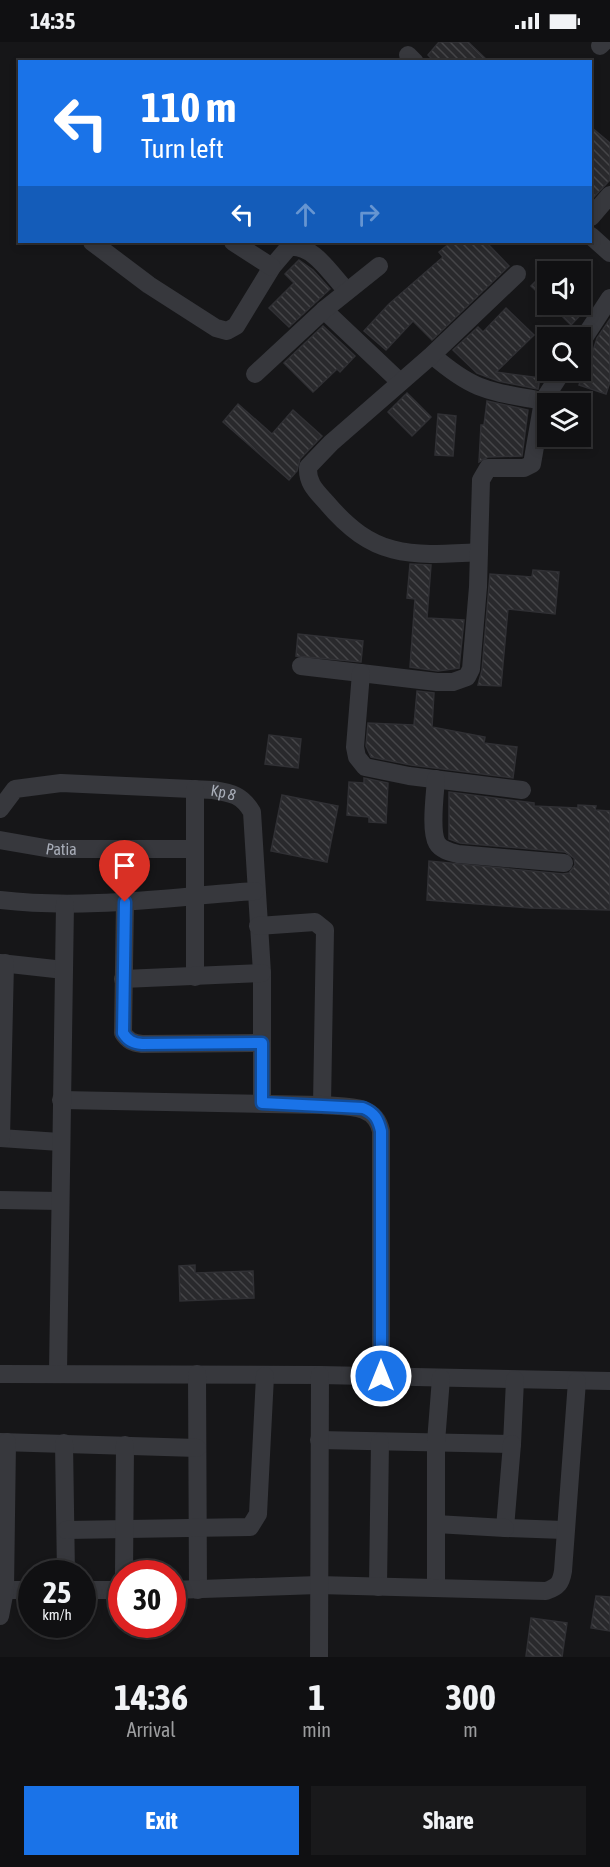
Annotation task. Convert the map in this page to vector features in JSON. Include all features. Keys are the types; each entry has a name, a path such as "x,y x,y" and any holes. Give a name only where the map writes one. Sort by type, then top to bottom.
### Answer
{"street":[{"path":"592,216 610,195"},
{"path":"592,237 610,253"},
{"path":"93,243 149,285 216,328 227,331 236,326 272,267 289,247 297,244 308,249 347,291"},
{"path":"235,243 272,267"},
{"path":"255,374 324,310 379,266"},
{"path":"479,552 438,555 391,551 370,542 341,520 311,484 308,467 399,381 432,355 517,274"},
{"path":"591,327 610,298"},
{"path":"324,310 399,381"},
{"path":"432,355 459,378 480,390 537,400"},
{"path":"302,666 437,682 453,682 467,677 471,669 483,472 488,468 524,468 532,464 537,435"},
{"path":"361,673 355,747 357,757 365,767 522,790"},
{"path":"436,779 434,834 437,843 445,850 458,854 564,862"},
{"name":"Kp 8","path":"0,809 15,789 34,784 61,783 195,789 233,793 245,800 252,812 255,891 262,973 262,1103"},
{"path":"195,789 195,976"},
{"name":"Patia","path":"0,840 51,849 195,849"},
{"path":"0,900 65,904 125,902 255,891"},
{"path":"125,902 123,1033 133,1043 262,1043"},
{"path":"58,1373 65,904"},
{"path":"258,926 315,922 325,930 322,1105"},
{"path":"60,1142 0,1138 2,963 64,970"},
{"path":"123,979 262,973"},
{"path":"61,1100 322,1105 363,1108 372,1112 378,1120 381,1131 381,1376"},
{"path":"0,1200 60,1201"},
{"path":"0,1374 320,1375 610,1382"},
{"path":"197,1374 198,1590"},
{"path":"319,1657 320,1375"},
{"path":"66,1530 242,1529 250,1527 255,1523 258,1514 265,1376"},
{"path":"436,1588 436,1442 441,1378"},
{"path":"506,1528 515,1380"},
{"path":"186,1590 318,1585 546,1591 555,1588 561,1583 563,1570 564,1530 577,1381"},
{"path":"320,1440 512,1444"},
{"path":"0,1616 5,1590 3,1442 197,1448"},
{"path":"378,1587 380,1442"},
{"path":"64,1443 66,1560"},
{"path":"124,1560 125,1445"},
{"path":"436,1524 564,1530"},
{"path":"5,1590 18,1590"}],"building":[{"path":"439,42 468,42 487,60 433,60 428,55"},
{"path":"592,128 610,143 610,180 592,199"},
{"path":"450,243 487,243 509,266 432,340 413,321 386,350 364,331 389,304 443,257 439,252"},
{"path":"299,260 313,270 330,289 289,327 269,308 294,283 285,274"},
{"path":"537,280 537,292 531,286"},
{"path":"506,308 534,335 496,372 537,378 537,381 539,381 538,389 498,381 477,373 453,350 478,327 483,332"},
{"path":"561,315 581,315 571,325"},
{"path":"610,319 610,382 606,394 579,385 580,381 591,381 591,357 597,338"},
{"path":"323,326 355,356 340,372 337,369 313,392 284,363"},
{"path":"407,393 431,417 412,436 388,412"},
{"path":"487,401 528,410 522,456 488,457 479,462 481,425 484,425"},
{"path":"238,404 272,434 293,410 322,436 300,459 297,471 289,480 223,422"},
{"path":"438,414 456,416 453,456 435,455"},
{"path":"410,564 431,565 427,618 464,620 459,668 438,671 410,667 415,599 407,598"},
{"path":"533,570 559,572 555,614 508,609 501,686 478,685 482,670 490,574 532,577"},
{"path":"298,634 363,641 361,662 296,656"},
{"path":"417,691 434,693 432,727 485,737 484,743 517,747 513,778 411,765 371,757 366,746 368,723 414,725"},
{"path":"269,735 301,739 298,768 265,764"},
{"path":"364,778 388,783 386,823 369,822 369,817 347,815 349,782 364,783"},
{"path":"449,792 534,803 534,806 578,808 578,805 596,806 595,810 610,811 610,910 530,908 427,900 429,861 563,874 569,873 575,865 574,858 565,852 460,843 449,839"},
{"path":"282,795 338,806 327,862 271,851"},
{"path":"195,1265 195,1273 253,1271 254,1298 180,1301 179,1266"},
{"path":"596,1596 610,1597 610,1631 591,1628"},
{"path":"531,1618 567,1623 562,1657 526,1656"}],"route":[{"path":"125,902 123,1033 126,1038 133,1043 142,1044 262,1043 262,1103 363,1108 372,1112 378,1120 381,1131 381,1376"}]}
